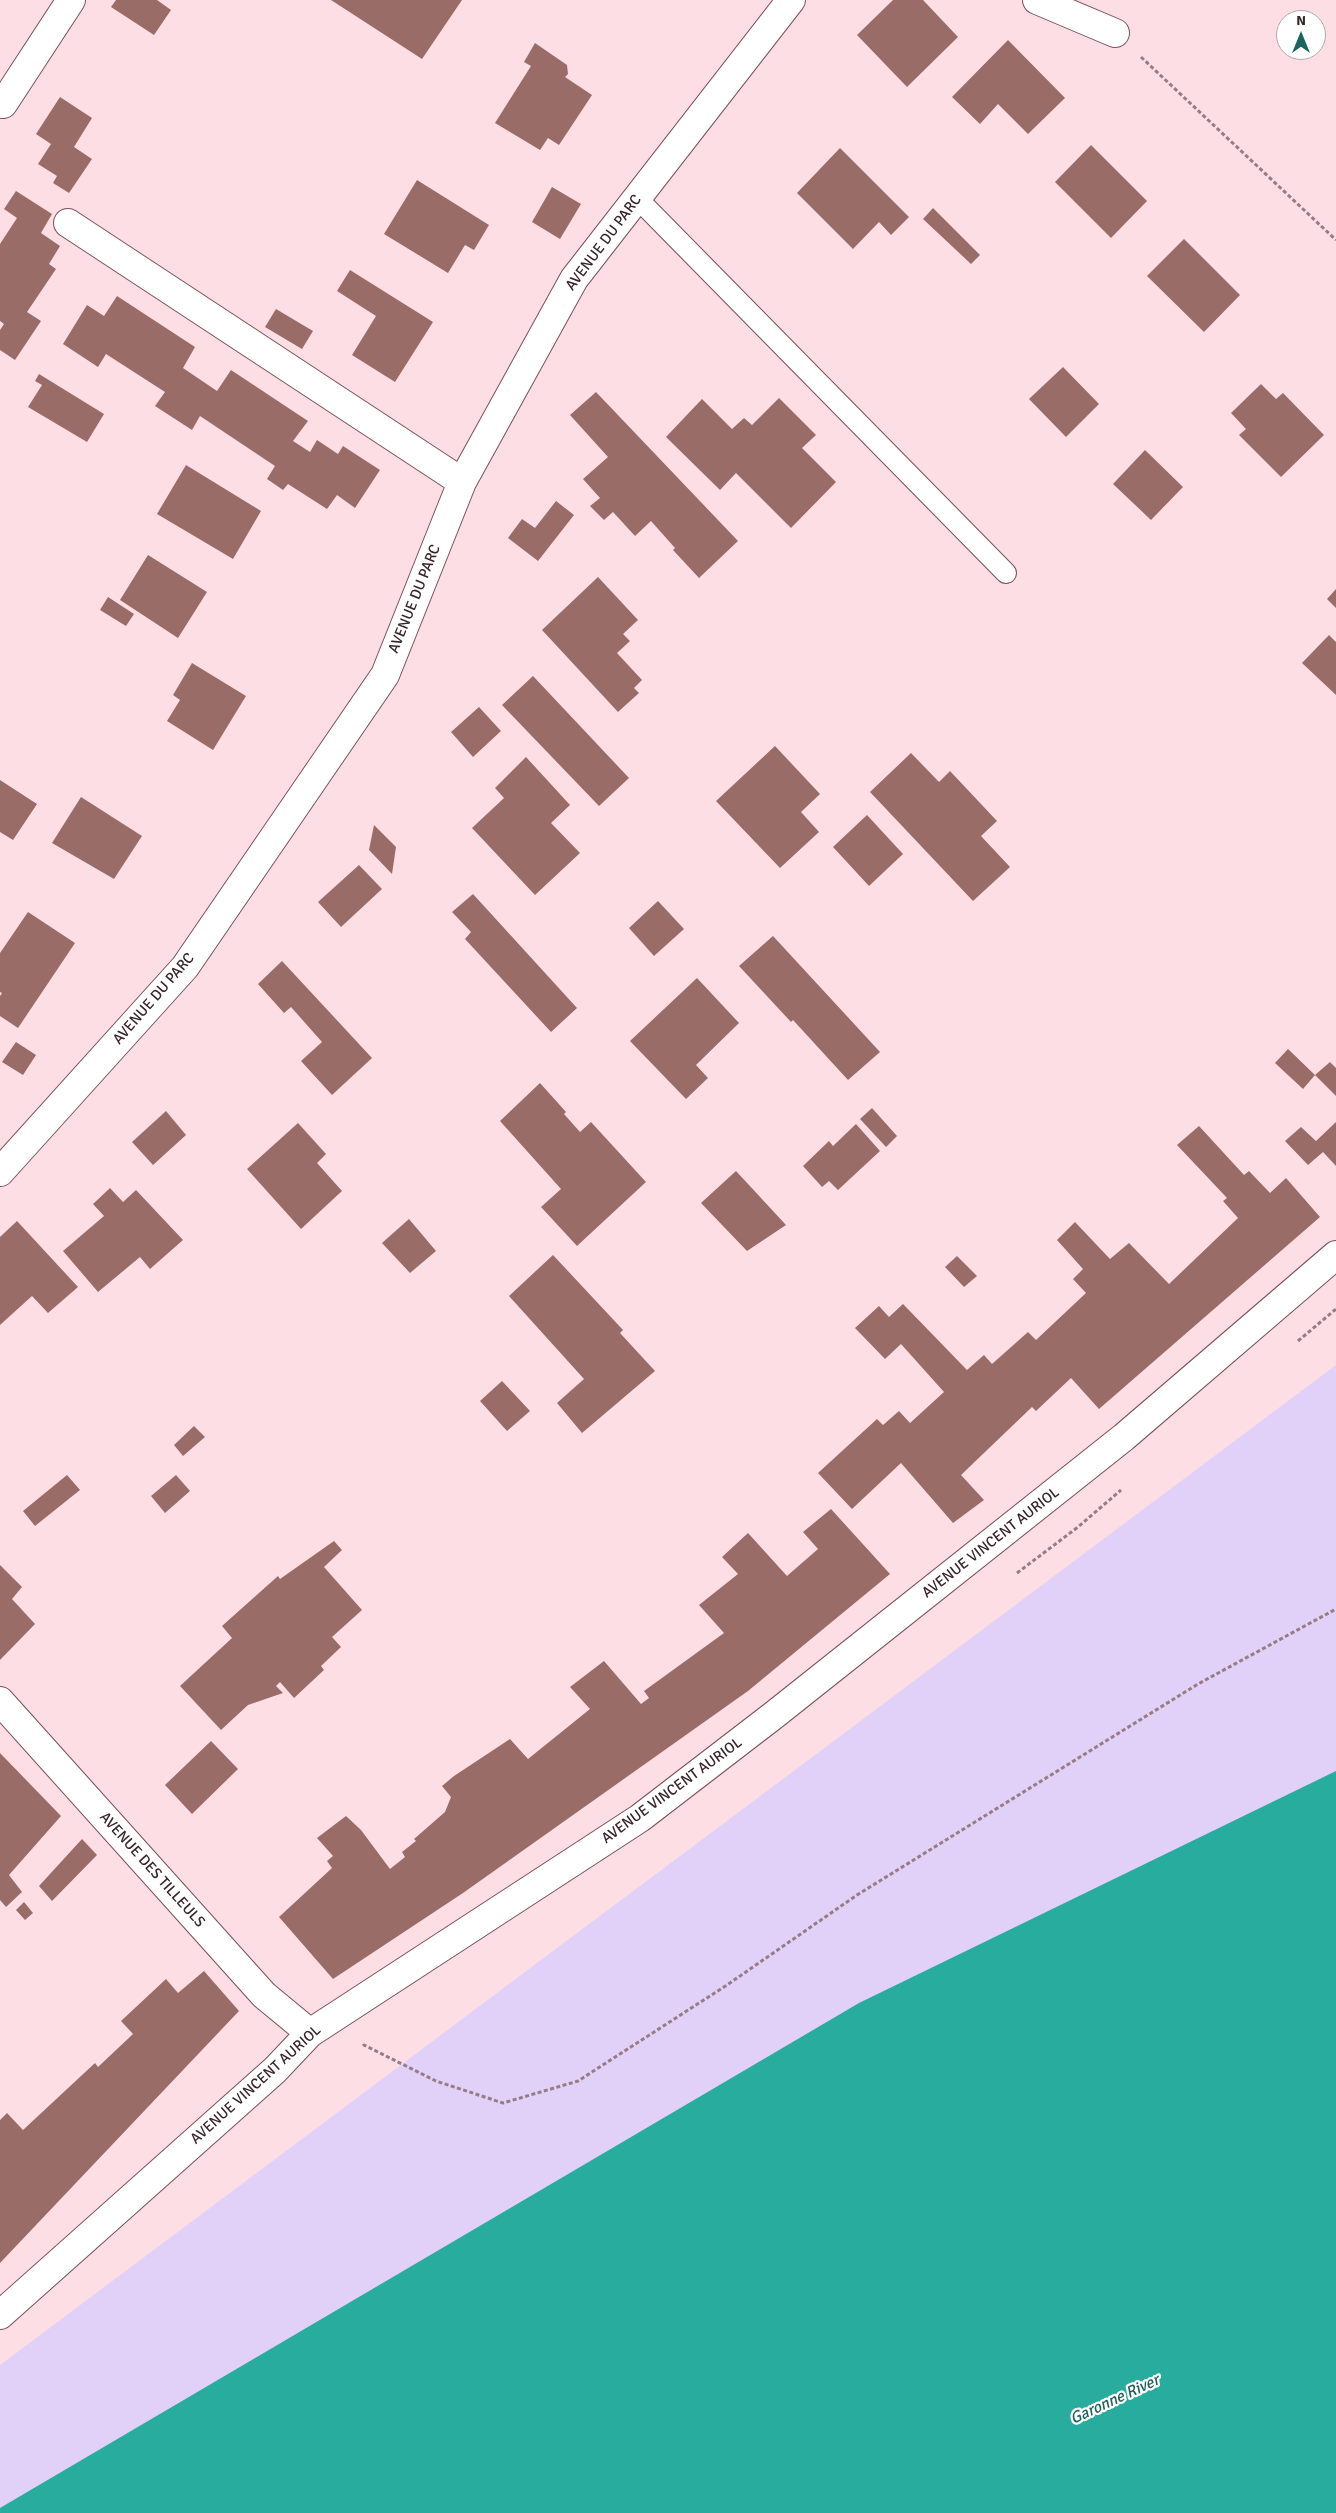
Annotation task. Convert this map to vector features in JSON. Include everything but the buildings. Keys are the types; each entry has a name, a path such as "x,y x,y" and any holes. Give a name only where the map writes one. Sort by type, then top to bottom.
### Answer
{"street":[{"path":"0,102 3,104 70,0"},
{"name":"AVENUE DU PARC","path":"0,1172 185,967 385,675 462,482 574,279 792,0"},
{"path":"1038,0 1115,33"},
{"path":"68,223 462,482"},
{"name":"AVENUE VINCENT AURIOL","path":"0,2314 275,2070 310,2033 640,1818 774,1715 1124,1437 1336,1255"},
{"name":"AVENUE DES TILLEULS","path":"0,1701 264,1995 310,2033"}],"lane":[{"path":"637,198 1006,573"}],"path":[{"path":"1115,33 1336,240"},
{"path":"364,2045 436,2081 503,2103 578,2081 727,1985 857,1895 1198,1684 1336,1609"}],"shaded area":[{"path":"1336,1365 1336,1802 0,2513 0,2365"}],"water":[{"name":"Garonne River","path":"1336,1771 1336,2513 0,2513 0,2508 859,2003"}]}
